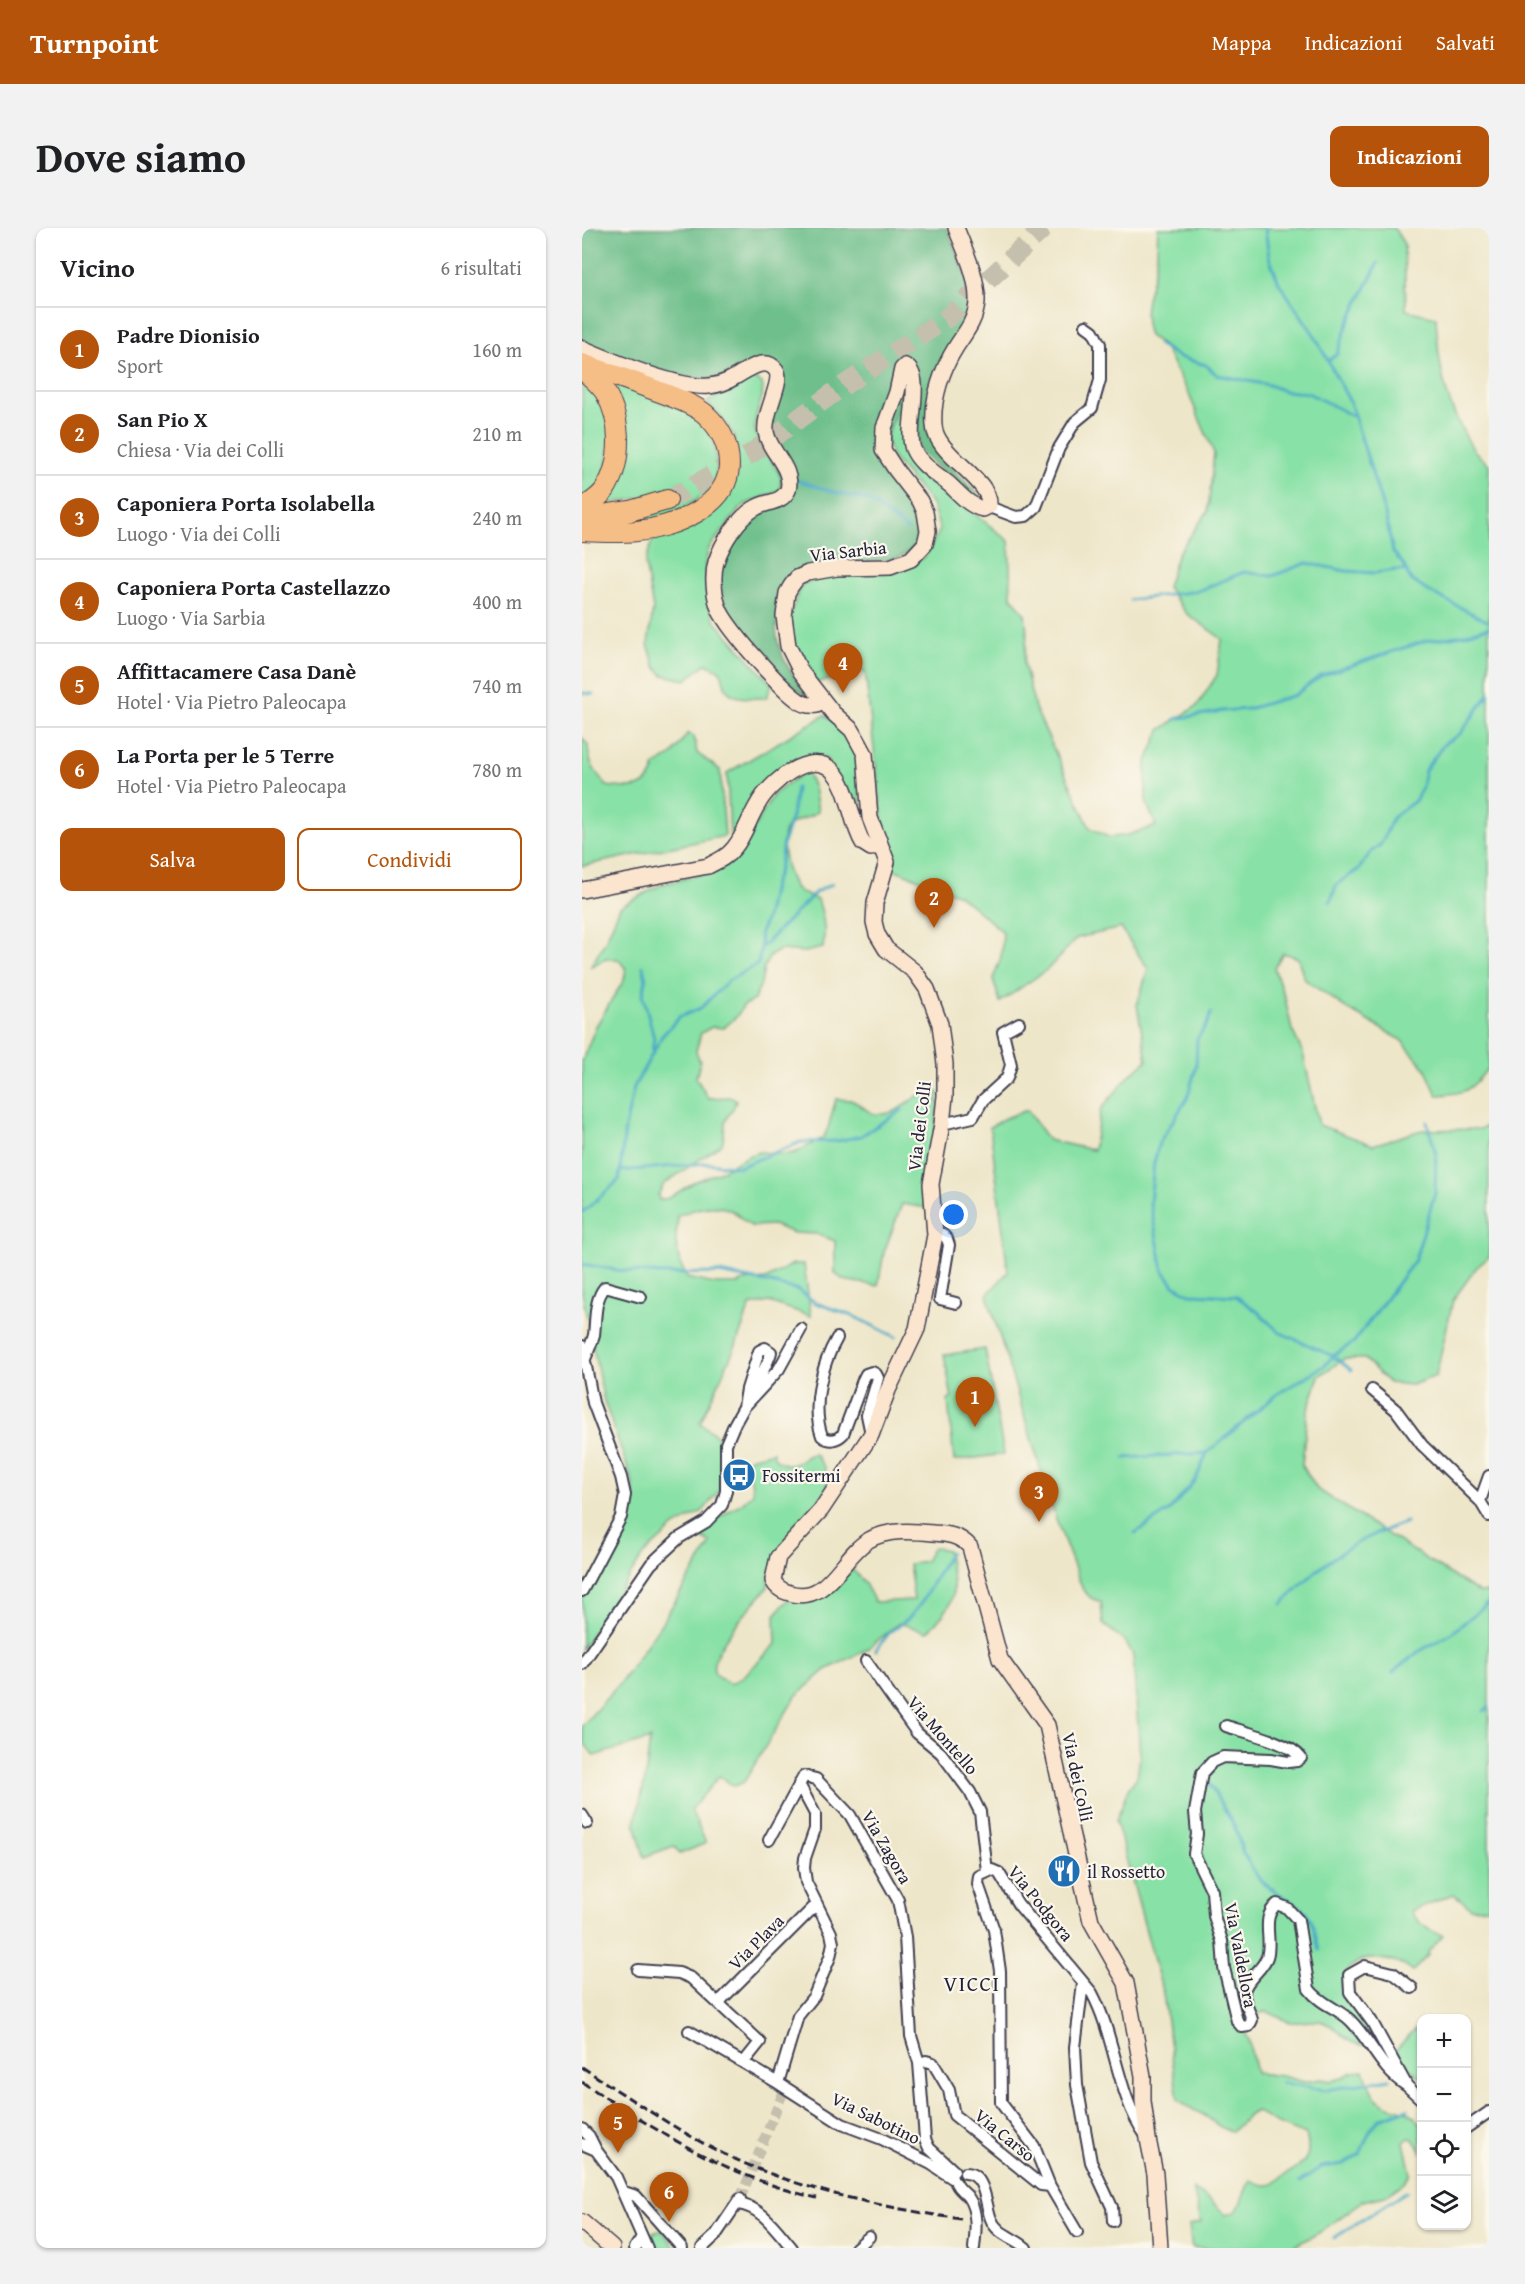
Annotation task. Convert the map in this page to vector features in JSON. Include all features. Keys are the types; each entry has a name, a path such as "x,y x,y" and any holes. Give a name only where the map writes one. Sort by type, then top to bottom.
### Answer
{"highway":[{"path":"582,364 623,377 695,407 704,413 720,431 727,445 729,457 727,478 718,494 691,514 669,524 647,530 590,531"},
{"path":"582,369 603,390 616,421 616,455 610,478 603,492 582,508"},
{"path":"582,518 630,511 667,500"}],"street":[{"path":"956,228 975,282 977,305 974,318 950,358 941,380 935,402 934,429 939,442 974,477 986,493 990,500 988,507 1016,517 1026,516 1036,507 1059,448 1075,422 1092,408 1100,380 1100,344 1093,331 1086,326"},
{"path":"582,348 647,373 703,386 720,384 757,365 768,364 775,369 778,379 766,414 765,428 767,438 787,474 789,485 783,497 751,510 723,545 715,568 716,594 725,620 782,684 799,701 807,705 817,705 822,700"},
{"name":"Via Sarbia","path":"879,840 870,818 865,754 852,730 822,700 801,672 788,646 784,616 787,593 797,578 820,570 890,567 901,564 917,554 925,544 928,531 925,512 920,501 883,450 885,428 903,367 908,366 910,369 915,385 911,434 915,453 928,468 973,505 980,508 988,507"},
{"path":"582,890 708,866 724,859 738,843 766,792 788,774 810,763 820,763 832,770 839,780 863,843 871,848 876,846 879,840"},
{"name":"Via dei Colli","path":"879,840 887,861 875,903 874,922 881,944 915,972 927,989 940,1024 945,1064 942,1124 931,1184 935,1235 917,1329 888,1390 871,1435 821,1510 778,1557 773,1572 775,1585 795,1595 816,1592 823,1588 864,1544 871,1539 900,1531 951,1535 962,1539 970,1547 1000,1659 1047,1725 1090,1921 1126,1983 1143,2076 1143,2101 1155,2174 1160,2248"},
{"path":"942,1124 973,1117 983,1100 1008,1078 1011,1065 1004,1032 1019,1023"},
{"name":"Via dei Colli","path":"935,1235 942,1234 949,1245 940,1299 956,1303"},
{"path":"585,1359 593,1338 601,1293 605,1287 641,1297"},
{"path":"744,1407 779,1369 801,1329"},
{"path":"837,1338 828,1355 820,1386 820,1432 828,1439 838,1438 843,1434 862,1380 867,1373 873,1372 877,1375 878,1381 867,1416 871,1435"},
{"path":"582,1346 593,1403 621,1477 625,1495 621,1516 582,1590"},
{"path":"582,1664 651,1564 679,1538 706,1522 722,1505 726,1491 726,1443 744,1407 761,1373 771,1358 771,1352 765,1348 759,1351 744,1407"},
{"path":"1372,1390 1396,1410 1422,1445 1480,1501 1489,1516"},
{"path":"1480,1501 1489,1476"},
{"name":"Via Montello","path":"866,1661 917,1733 941,1753 970,1793 980,1812 987,1871"},
{"name":"Via Valdellora","path":"1226,1726 1283,1745 1301,1758 1288,1762 1223,1757 1212,1762 1203,1773 1195,1812 1197,1834 1194,1854 1212,1891 1214,1916 1222,1941 1224,1968 1237,2021 1242,2027 1249,2026 1252,2020 1244,1997 1245,1988 1267,1957 1269,1940 1267,1917 1271,1908 1277,1904 1287,1908 1298,1920 1310,1989 1316,1998 1349,2020 1388,2072 1417,2095"},
{"name":"Via Zagora","path":"799,1784 804,1776 816,1779 850,1815 898,1900 905,1937 911,2036 919,2063"},
{"path":"769,1840 799,1784"},
{"path":"782,2086 798,2016 814,1996 830,1957 833,1943 831,1933 806,1882 805,1858 815,1829 815,1814 799,1784"},
{"name":"Via Podgora","path":"1048,2187 1034,2146 1001,2103 1000,1971 994,1930 978,1884 980,1876 987,1871 999,1873 1018,1904 1092,1993 1100,2007 1132,2113 1148,2139"},
{"name":"Via Plava","path":"718,2003 818,1904"},
{"name":"Via Valdellora","path":"1407,2086 1372,2022 1350,1992 1348,1975 1365,1966 1393,1973 1412,1988"},
{"path":"638,1970 686,1975 760,2042 744,2062"},
{"path":"1083,1983 1075,2047 1077,2085 1091,2162 1112,2207 1113,2221"},
{"name":"Via Sabotino","path":"688,2031 744,2062 842,2124 882,2139 959,2180"},
{"name":"Via Carso","path":"919,2063 926,2061 933,2063 949,2090 954,2115 1048,2187 1077,2232"},
{"path":"919,2063 925,2139 929,2148 959,2180 973,2205 976,2220 974,2248"},
{"path":"1471,2125 1489,2112"},
{"path":"582,2129 590,2136 596,2150 616,2177 647,2248"},
{"path":"582,2144 596,2150"},
{"path":"959,2180 974,2176 986,2195 988,2211 997,2230 1026,2248"},
{"path":"624,2192 636,2196 682,2248"},
{"path":"702,2248 715,2236 739,2201 760,2212 792,2248"},
{"path":"582,2222 612,2248"},
{"path":"635,2248 642,2237"},
{"path":"856,2248 869,2237"}],"green space":[{"path":"582,228 947,228 969,283 971,303 928,429 936,450 984,503 977,500 921,453 918,445 914,364 879,457 916,509 921,523 920,535 913,547 898,558 803,568 783,603 776,625 783,658 807,696 773,668 733,622 724,604 719,573 732,541 751,517 786,502 770,429 781,368 735,372 709,380 681,376 642,366 582,344"},
{"path":"1158,228 1394,228 1404,244 1406,310 1436,317 1440,364 1451,406 1473,448 1489,464 1489,1067 1472,1086 1462,1092 1437,1095 1425,1068 1401,1040 1349,1010 1304,979 1298,958 1283,953 1274,968 1285,998 1292,1030 1303,1053 1319,1125 1373,1145 1422,1130 1480,1129 1489,1125 1489,1257 1476,1268 1453,1300 1436,1376 1412,1385 1389,1383 1365,1359 1344,1359 1319,1376 1307,1413 1302,1465 1317,1489 1478,1592 1489,1592 1489,1907 1471,1908 1454,1894 1411,1911 1424,1926 1443,1935 1413,1971 1397,1963 1377,1959 1367,1959 1351,1967 1344,1979 1345,1993 1366,2019 1377,2040 1375,2045 1356,2044 1331,2026 1319,2021 1291,2022 1265,2012 1245,2022 1245,2033 1256,2073 1282,2076 1304,2082 1321,2079 1332,2081 1352,2072 1364,2071 1377,2098 1385,2104 1412,2114 1417,2119 1417,2146 1413,2139 1409,2138 1404,2142 1411,2174 1404,2183 1385,2196 1363,2201 1320,2232 1291,2248 1192,2248 1189,2225 1201,2222 1193,2189 1209,2199 1226,2215 1237,2211 1250,2180 1264,2185 1275,2183 1303,2162 1307,2157 1308,2144 1306,2135 1287,2128 1257,2111 1232,2131 1219,2126 1178,2099 1163,1993 1116,1821 1128,1789 1137,1777 1140,1756 1133,1655 1126,1642 1103,1624 1101,1602 1091,1598 1083,1590 1056,1519 987,1295 1008,1272 990,1127 1003,1119 1027,1110 1048,1140 1093,1150 1101,1109 1130,1075 1147,1060 1137,1005 1148,969 1121,928 1077,938 1048,969 1000,1002 993,979 1001,957 1003,932 959,895 893,869 882,818 865,671 815,683 797,657 789,618 801,585 826,575 897,572 925,557 940,530 932,504 892,457 886,439 906,385 908,387 903,447 921,471 1009,541 1011,596 1025,614 1027,634 1024,663 1035,708 1090,828 1108,837 1124,836 1156,826 1146,801 1146,764 1160,730 1197,706 1217,675 1222,639 1186,613 1167,587 1178,553 1208,511 1214,453 1188,392 1162,344 1149,336 1145,316 1157,254"},
{"path":"582,375 592,385 611,425 606,475 599,486 582,498"},
{"path":"596,376 691,413 709,431 714,442 717,468 714,482 709,490 665,518 650,522 600,523 658,494 591,505 620,436"},
{"path":"753,378 762,383 763,388 755,430 781,477 780,489 746,504 738,511 709,548 705,564 707,594 714,620 772,685 766,698 746,698 731,694 725,686 721,672 705,664 686,680 663,675 655,666 648,644 653,609 645,563 652,541 687,528 715,509 736,469 734,435 707,402"},
{"path":"825,715 846,733 859,754 859,793 863,823 859,822 827,759 820,756 807,757 790,765 737,833 730,834 727,773"},
{"path":"688,733 694,736 697,753 720,770 725,836 582,866 582,738 588,745 593,767 607,786 631,788 648,781 655,765 671,756"},
{"path":"807,772 814,788 818,811 788,826 783,838 783,848 793,884 801,892 818,900 824,924 823,948 805,952 780,950 770,956 764,967 761,984 754,1000 743,1006 737,1016 724,1028 712,1027 701,1033 696,1051 700,1062 696,1078 708,1098 732,1097 736,1100 735,1104 726,1120 722,1144 664,1184 658,1195 659,1200 669,1198 694,1182 719,1172 750,1155 760,1152 795,1153 823,1138 836,1099 850,1100 869,1112 884,1114 931,1091 939,1092 927,1208 902,1204 884,1252 878,1286 843,1280 835,1273 835,1241 817,1234 794,1233 773,1225 751,1226 732,1211 718,1207 697,1209 677,1216 677,1246 687,1278 714,1284 738,1284 743,1281 766,1279 793,1264 804,1264 811,1316 769,1302 750,1306 736,1345 700,1423 720,1438 719,1491 703,1511 674,1527 643,1555 582,1649 582,1599 629,1514 634,1500 633,1483 604,1401 582,1293 582,1061 596,1026 624,980 626,969 618,959 606,959 591,966 605,942 620,907 660,885 710,872 735,859 773,795"},
{"path":"985,1349 1004,1454 954,1461 948,1400 952,1398 944,1355"},
{"path":"773,1452 777,1460 787,1465 792,1465 815,1454 825,1468 828,1487 769,1575 768,1587 733,1628 717,1654 714,1665 718,1676 730,1684 743,1677 776,1644 775,1615 790,1597 825,1593 852,1569 864,1582 875,1602 914,1600 909,1564 925,1561 933,1547 947,1550 953,1595 945,1612 927,1632 899,1623 866,1650 826,1670 796,1696 744,1782 734,1786 719,1776 691,1810 706,1843 680,1854 674,1846 644,1857 635,1823 645,1780 650,1739 594,1756 585,1744 582,1726 622,1681 661,1624 711,1543 693,1533 742,1503 753,1493 751,1479 740,1466 750,1458"},
{"path":"1415,2029 1417,2031 1417,2074 1393,2053"},
{"path":"662,2230 676,2248 654,2245 646,2235"}],"waterway":[{"path":"582,238 587,228"},
{"path":"1265,228 1269,257 1279,283 1313,333 1350,402 1385,514 1393,552 1403,564 1411,580 1489,622"},
{"path":"1328,361 1337,354 1348,323 1378,263"},
{"path":"1158,344 1179,357 1206,365 1217,375 1269,385 1285,391 1308,393 1353,416"},
{"path":"797,480 868,500 908,530"},
{"path":"1130,600 1198,591 1244,572 1272,576 1307,563 1346,571 1374,573 1407,571"},
{"path":"1175,719 1248,709 1295,695 1320,676 1425,641 1463,635 1489,627"},
{"path":"582,693 593,694"},
{"path":"1330,902 1337,884 1359,869 1370,853 1381,844 1393,817 1415,801 1422,787 1425,770 1445,743 1460,734 1489,694"},
{"path":"582,1213 619,1180 625,1128 634,1087 662,1036 679,1017 701,1008 728,981 758,964 761,948 760,933 779,870 796,788"},
{"path":"761,948 816,892 832,884"},
{"path":"643,966 646,980 643,995 654,1038 652,1051"},
{"path":"1211,1013 1197,1039 1196,1067 1187,1099 1159,1143 1154,1163 1150,1203 1163,1270 1174,1285 1190,1294 1236,1296 1258,1312 1279,1332 1333,1356 1351,1370"},
{"path":"620,1171 708,1163 739,1167 801,1142 837,1141 861,1136 902,1110"},
{"path":"1135,1533 1170,1510 1196,1479 1207,1453 1276,1395 1324,1366 1333,1356 1354,1342 1415,1260 1435,1193 1436,1154 1427,1122"},
{"path":"582,1264 622,1271 664,1274 719,1273 771,1283 798,1290 816,1303 853,1316 896,1337"},
{"path":"1124,1458 1207,1453"},
{"path":"1282,1604 1311,1576 1343,1551 1406,1522"},
{"path":"876,1650 889,1633 910,1617 922,1602 950,1552"},
{"path":"1393,1672 1418,1652 1452,1633 1489,1602"},
{"path":"1484,1711 1489,1707"},
{"path":"1207,1780 1235,1827 1243,1853 1257,1876 1306,1912 1312,1923 1319,1950"},
{"path":"1282,2083 1325,2090 1390,2079"},
{"path":"1300,2182 1321,2167 1344,2164 1360,2154 1370,2131 1379,2119 1408,2109"},
{"path":"1334,2238 1407,2191"}],"tunnel":[{"path":"667,500 752,453 840,388 947,318 1044,228"},
{"path":"740,2199 785,2088"}],"railway":[{"path":"582,2067 694,2138 770,2174 832,2194 961,2219"},
{"path":"582,2082 695,2151 754,2178 817,2198"}],"place":[{"name":"Caponiera Porta Castellazzo","path":"843,693"},
{"name":"San Pio X","path":"934,928"},
{"name":"Padre Dionisio","path":"975,1427"},
{"name":"Fossitermi","path":"739,1475"},
{"name":"Caponiera Porta Isolabella","path":"1039,1522"},
{"name":"il Rossetto","path":"1064,1871"},
{"name":"Affittacamere Casa Danè","path":"618,2153"},
{"name":"La Porta per le 5 Terre","path":"669,2222"}],"district":[{"name":"VICCI","path":"972,1983"}]}
